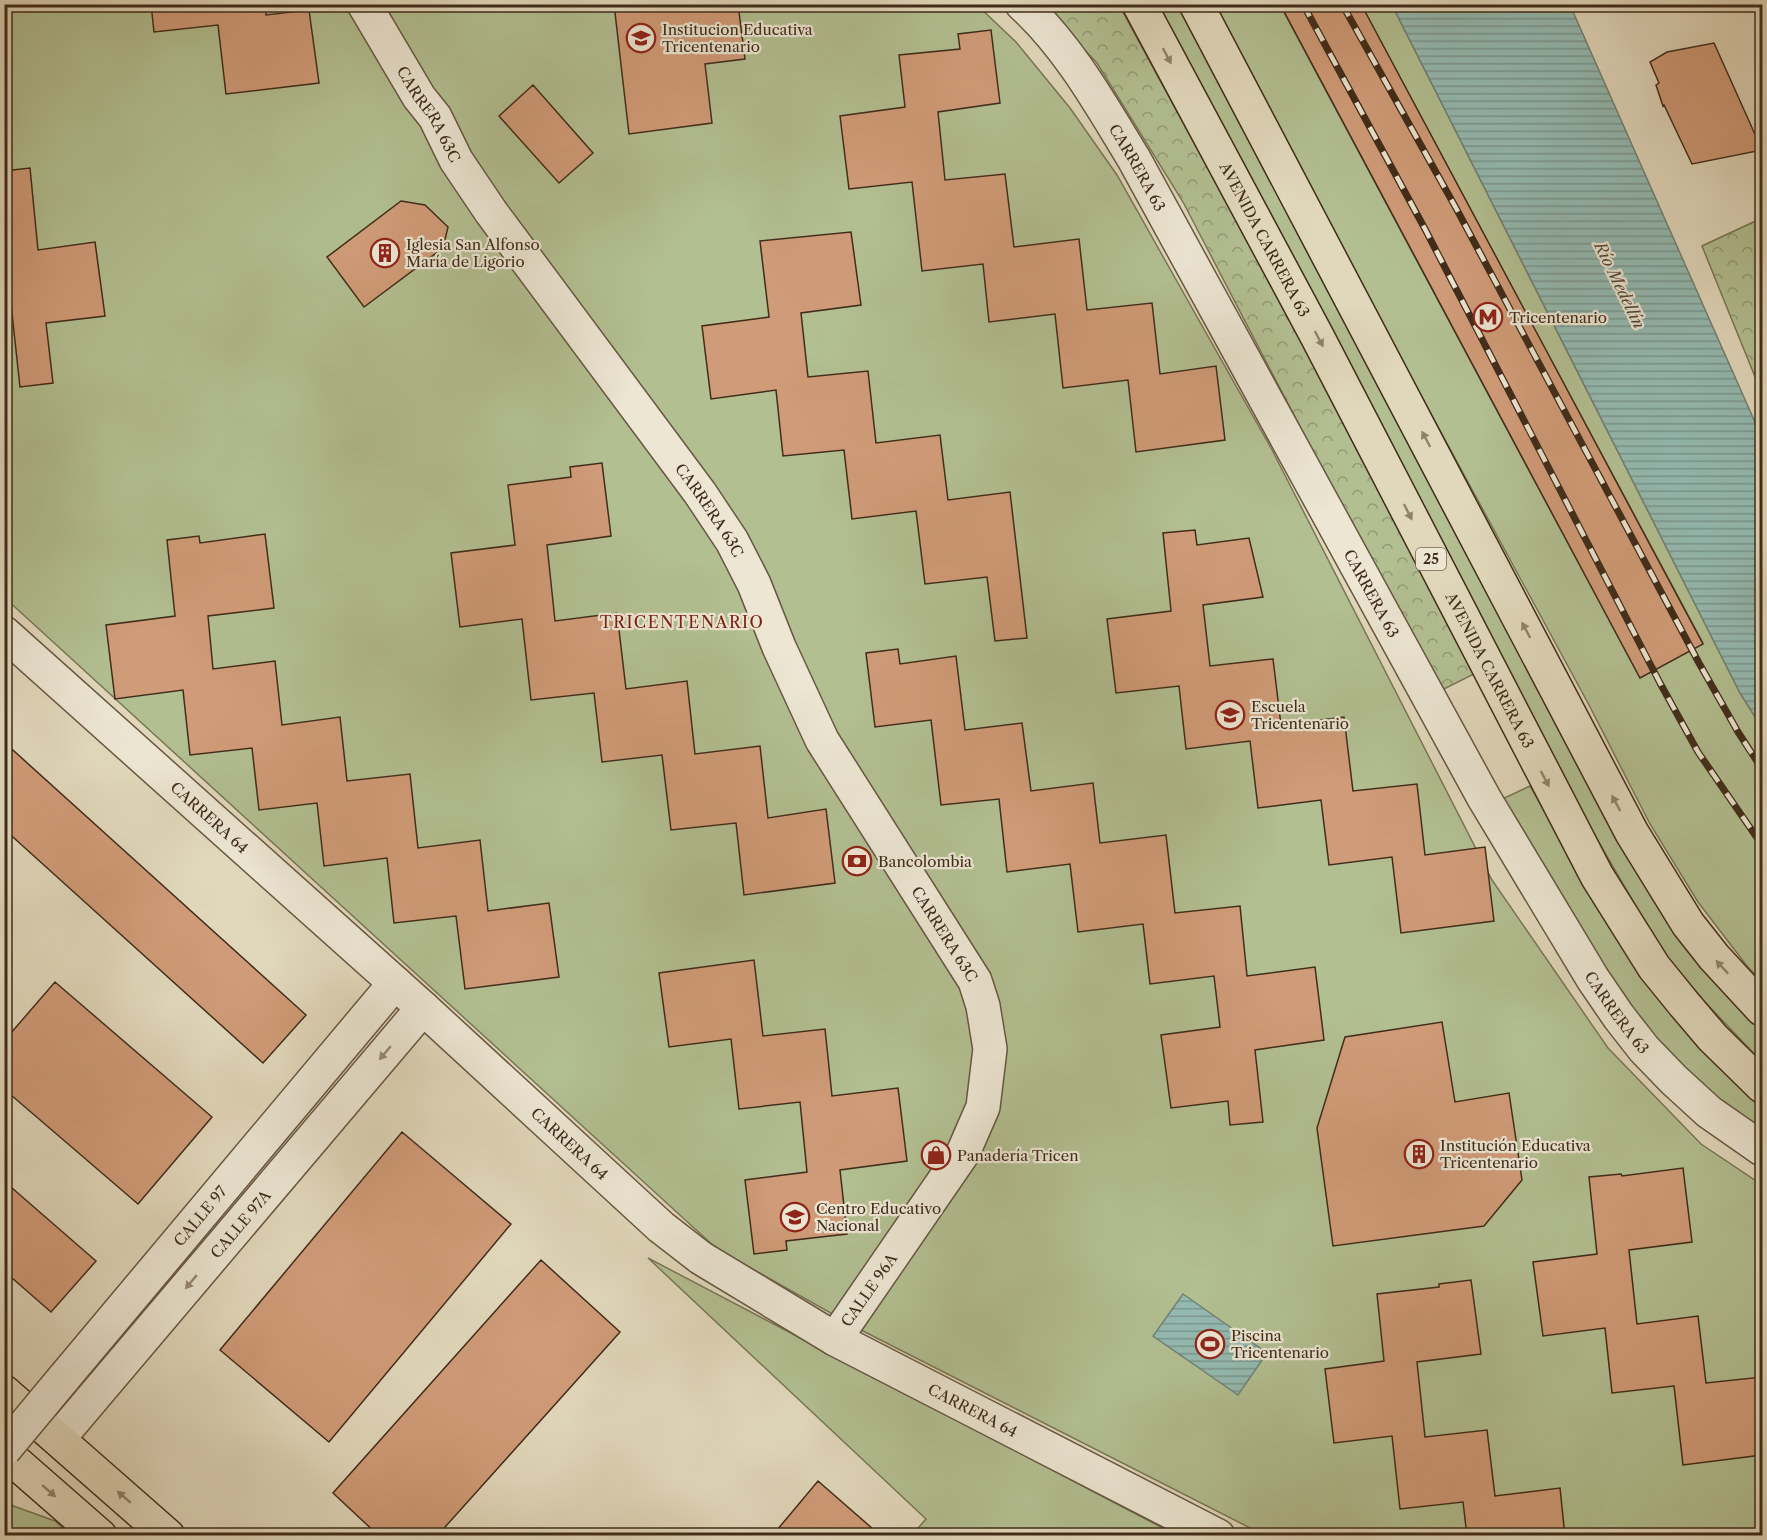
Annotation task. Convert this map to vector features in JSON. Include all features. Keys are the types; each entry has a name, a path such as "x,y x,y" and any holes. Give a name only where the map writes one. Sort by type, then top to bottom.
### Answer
{"main road":[{"name":"AVENIDA CARRERA 63","path":"1139,4 1318,338 1597,876 1654,967 1713,1038 1762,1086"},
{"path":"1196,4 1632,833 1688,924 1714,957 1762,1009"},
{"path":"4,1392 168,1536"},
{"path":"4,1451 100,1536"}],"street":[{"name":"CARRERA 63C","path":"364,4 419,97 435,117 456,160 490,212 700,493 732,541 754,584 779,647 822,740 975,981 983,1006 990,1049"},
{"name":"CARRERA 63","path":"1022,4 1052,35 1073,62 1134,159 1484,798 1593,979 1618,1017 1644,1049 1674,1080 1709,1112 1762,1149"},
{"name":"CARRERA 64","path":"4,633 423,1008 661,1227 709,1263 835,1339 1218,1536"},
{"name":"CALLE 97","path":"4,1451 395,983"},
{"name":"CALLE 97A","path":"58,1439 423,1008"},
{"name":"CALLE 96A","path":"835,1339 963,1153 982,1107 990,1049"}],"green space":[{"path":"4,5 977,5 1016,42 1070,108 1117,175 1271,448 1492,880 1608,1048 1701,1144 1762,1185 1762,1535 1264,1535 861,1330 717,1249 5,598"},
{"path":"1042,5 1119,5 1323,380 1474,674 1438,692 1183,202 1097,63"},
{"path":"1152,5 1178,5 1705,968 1762,1025 1762,1062 1704,1001 1661,949 1524,714"},
{"path":"1209,5 1280,5 1640,678 1703,643 1361,5 1392,5 1740,693 1762,728 1762,982 1698,902 1650,824 1589,705"},
{"path":"1762,218 1762,394 1702,246"},
{"path":"1530,786 1604,918 1762,1105 1762,1134 1688,1075 1625,1005 1498,801"},
{"path":"648,1258 1176,1535 912,1535 926,1519"},
{"path":"5,1503 55,1521 71,1535 5,1535"}],"water":[{"name":"Río Medellín","path":"1392,5 1570,5 1762,438 1762,728 1740,693"},
{"name":"Piscina Tricentenario","path":"1183,1294 1267,1353 1238,1395 1153,1336"}],"building":[{"path":"151,4 266,4 266,15 309,10 319,83 226,94 218,25 154,32"},
{"name":"Institucion Educativa Tricentenario","path":"614,4 738,4 745,59 705,64 712,123 629,134"},
{"name":"Tricentenario","path":"1280,4 1361,4 1703,644 1640,678"},
{"path":"991,30 1000,103 938,112 945,180 1005,174 1014,247 1079,239 1087,310 1152,303 1160,374 1216,366 1225,440 1136,452 1128,380 1063,388 1055,314 989,322 983,264 922,271 912,182 849,189 840,116 905,107 899,55 960,49 958,34"},
{"path":"1714,43 1762,150 1692,164 1663,106 1656,85 1659,83 1650,62 1667,52"},
{"path":"533,85 593,153 559,183 499,116"},
{"path":"30,168 38,250 95,242 105,316 46,323 53,383 20,387 4,240 4,171"},
{"name":"Iglesia San Alfonso María de Ligorio","path":"401,201 425,205 448,227 443,248 364,307 327,257"},
{"path":"851,232 861,305 801,313 808,377 868,371 876,443 940,435 948,500 1010,492 1027,638 995,641 987,577 925,584 916,511 852,519 844,450 783,456 776,390 711,399 702,326 769,317 760,241"},
{"path":"602,463 611,536 547,545 555,621 617,613 626,689 687,681 695,754 760,746 768,818 826,809 835,883 744,895 736,823 671,830 662,755 602,762 594,693 531,700 522,619 460,627 451,553 515,545 508,485 571,477 570,467"},
{"path":"1195,530 1197,545 1249,538 1263,597 1203,605 1210,666 1273,659 1281,725 1344,717 1353,791 1417,784 1425,855 1485,847 1494,921 1401,933 1392,857 1329,865 1321,800 1258,808 1250,741 1186,749 1179,686 1116,693 1107,619 1171,611 1163,533"},
{"path":"265,534 274,608 208,616 213,669 275,661 282,725 340,717 347,781 410,774 418,848 480,840 488,911 549,903 559,977 465,989 456,916 394,923 387,858 324,866 317,803 259,810 252,748 190,755 183,690 115,699 106,625 175,616 167,540 199,536 200,543"},
{"path":"898,649 900,664 956,656 965,730 1022,723 1031,791 1093,783 1100,843 1166,835 1175,913 1240,906 1247,976 1315,967 1324,1040 1255,1050 1263,1122 1230,1125 1228,1101 1171,1108 1161,1035 1220,1027 1214,976 1150,984 1143,924 1078,932 1070,864 1007,872 999,799 941,805 931,720 875,727 866,653"},
{"path":"4,742 306,1015 263,1063 4,829"},
{"path":"754,960 763,1036 825,1029 832,1096 898,1088 907,1161 840,1170 847,1234 786,1241 787,1250 754,1254 745,1180 807,1172 800,1102 739,1109 731,1039 669,1047 659,973"},
{"path":"55,982 212,1117 138,1204 4,1089 4,1041"},
{"name":"Institución Educativa Tricentenario","path":"1442,1022 1455,1102 1509,1093 1522,1180 1484,1226 1333,1246 1317,1128 1345,1037"},
{"path":"402,1132 511,1224 329,1442 220,1350"},
{"path":"1683,1168 1692,1242 1629,1250 1637,1324 1698,1316 1706,1383 1762,1377 1762,1455 1683,1465 1674,1386 1612,1393 1605,1328 1543,1336 1533,1262 1597,1254 1589,1177 1621,1174 1622,1176"},
{"path":"4,1181 96,1261 51,1312 4,1271"},
{"path":"541,1260 620,1332 437,1536 379,1536 333,1493"},
{"path":"1471,1280 1481,1354 1417,1362 1425,1437 1487,1430 1495,1496 1560,1488 1565,1536 1467,1536 1463,1502 1400,1509 1392,1436 1334,1443 1325,1369 1384,1361 1377,1294 1439,1287 1439,1284"},
{"path":"818,1481 881,1536 772,1536"}],"railway":[{"path":"1303,4 1425,229 1660,683 1698,752 1762,845"},
{"path":"1342,4 1456,208 1699,663 1762,769"}],"place":[{"name":"Institucion Educativa Tricentenario","path":"641,38"},
{"name":"Iglesia San Alfonso María de Ligorio","path":"385,253"},
{"name":"Tricentenario","path":"1488,317"},
{"name":"Escuela Tricentenario","path":"1230,715"},
{"name":"Bancolombia","path":"857,861"},
{"name":"Institución Educativa Tricentenario","path":"1419,1154"},
{"name":"Panadería Tricen","path":"936,1155"},
{"name":"Centro Educativo Nacional","path":"795,1217"},
{"name":"Piscina Tricentenario","path":"1210,1344"}],"district":[{"name":"TRICENTENARIO","path":"682,622"}]}
